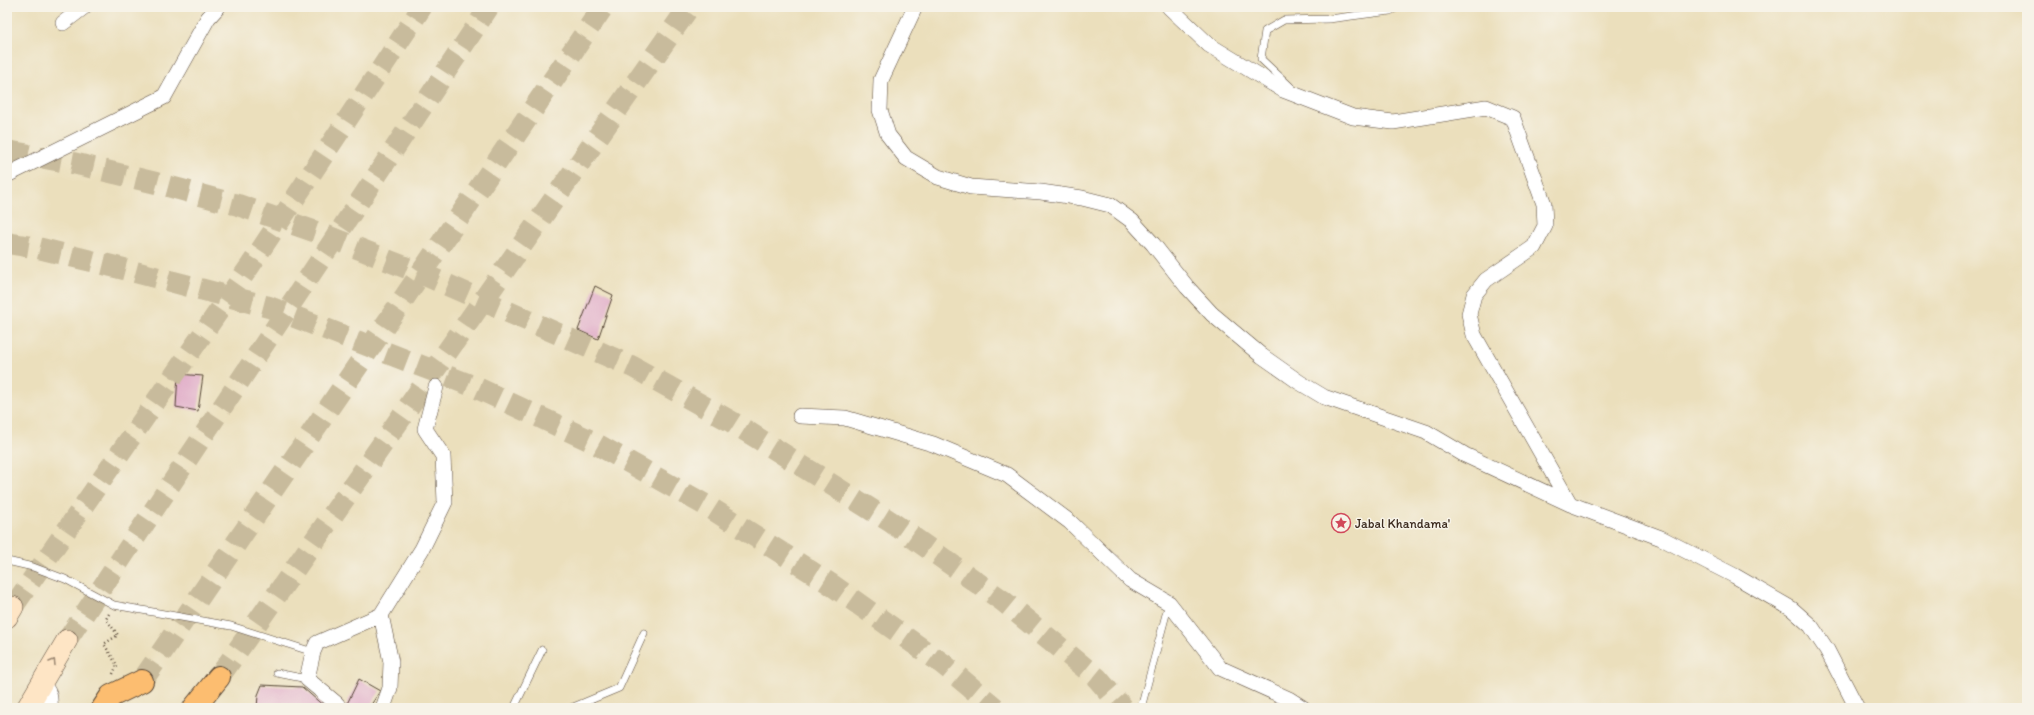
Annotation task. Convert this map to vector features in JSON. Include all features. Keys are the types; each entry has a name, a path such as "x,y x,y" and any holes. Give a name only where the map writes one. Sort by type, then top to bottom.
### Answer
{"highway":[{"path":"194,708 219,677"},
{"path":"103,708 111,696 142,681 122,708"}],"main road":[{"path":"26,708 67,640"}],"street":[{"path":"63,23 84,7"},
{"path":"7,175 164,97 208,18 218,7"},
{"path":"915,7 880,80 880,110 888,135 906,158 938,177 971,187 1041,192 1082,198 1110,205 1132,221 1153,244 1187,287 1212,314 1262,356 1299,382 1324,397 1426,432 1465,455 1570,504 1661,538 1735,576 1792,609 1811,626 1823,644 1857,708"},
{"path":"1169,7 1209,45 1283,90 1353,117 1393,122 1486,107 1513,118 1544,204 1544,226 1534,247 1486,280 1474,295 1468,314 1474,335 1570,504"},
{"path":"335,708 336,704 307,679 313,652 317,643 381,615 422,549 445,502 443,456 425,429 436,387"},
{"path":"800,416 845,418 933,444 1007,475 1070,522 1130,580 1169,603 1220,668 1289,698 1303,708"},
{"path":"381,615 391,662 390,688 383,708"},
{"path":"41,684 48,690 51,698 50,708"}],"lane":[{"path":"1303,98 1261,59 1265,31 1284,20 1329,19 1390,11 1398,7"},
{"path":"7,561 33,567 65,578 114,605 231,626 313,652"},
{"path":"1141,708 1169,603"},
{"path":"571,708 619,688 644,633"},
{"path":"514,708 542,650"},
{"path":"277,673 307,679"}],"path":[{"path":"106,619 118,635 104,644 117,665 111,678"}],"building":[{"path":"595,286 613,295 598,339 578,330"},
{"path":"178,374 203,376 198,411 176,407"},
{"path":"359,679 380,691 369,708 345,708"},
{"path":"262,685 302,687 326,708 257,708 258,695"}],"tunnel":[{"path":"13,607 250,266 422,7"},
{"path":"67,640 489,7"},
{"path":"142,681 603,7"},
{"path":"219,677 689,7"},
{"path":"7,151 73,163 238,205 322,234 427,276 633,367 732,422 891,522 1003,601 1097,678 1123,708"},
{"path":"7,243 38,248 124,269 269,307 475,387 591,441 709,507 829,583 943,664 995,708"}],"place":[{"name":"Jabal Khandama'","path":"1341,523"}]}
